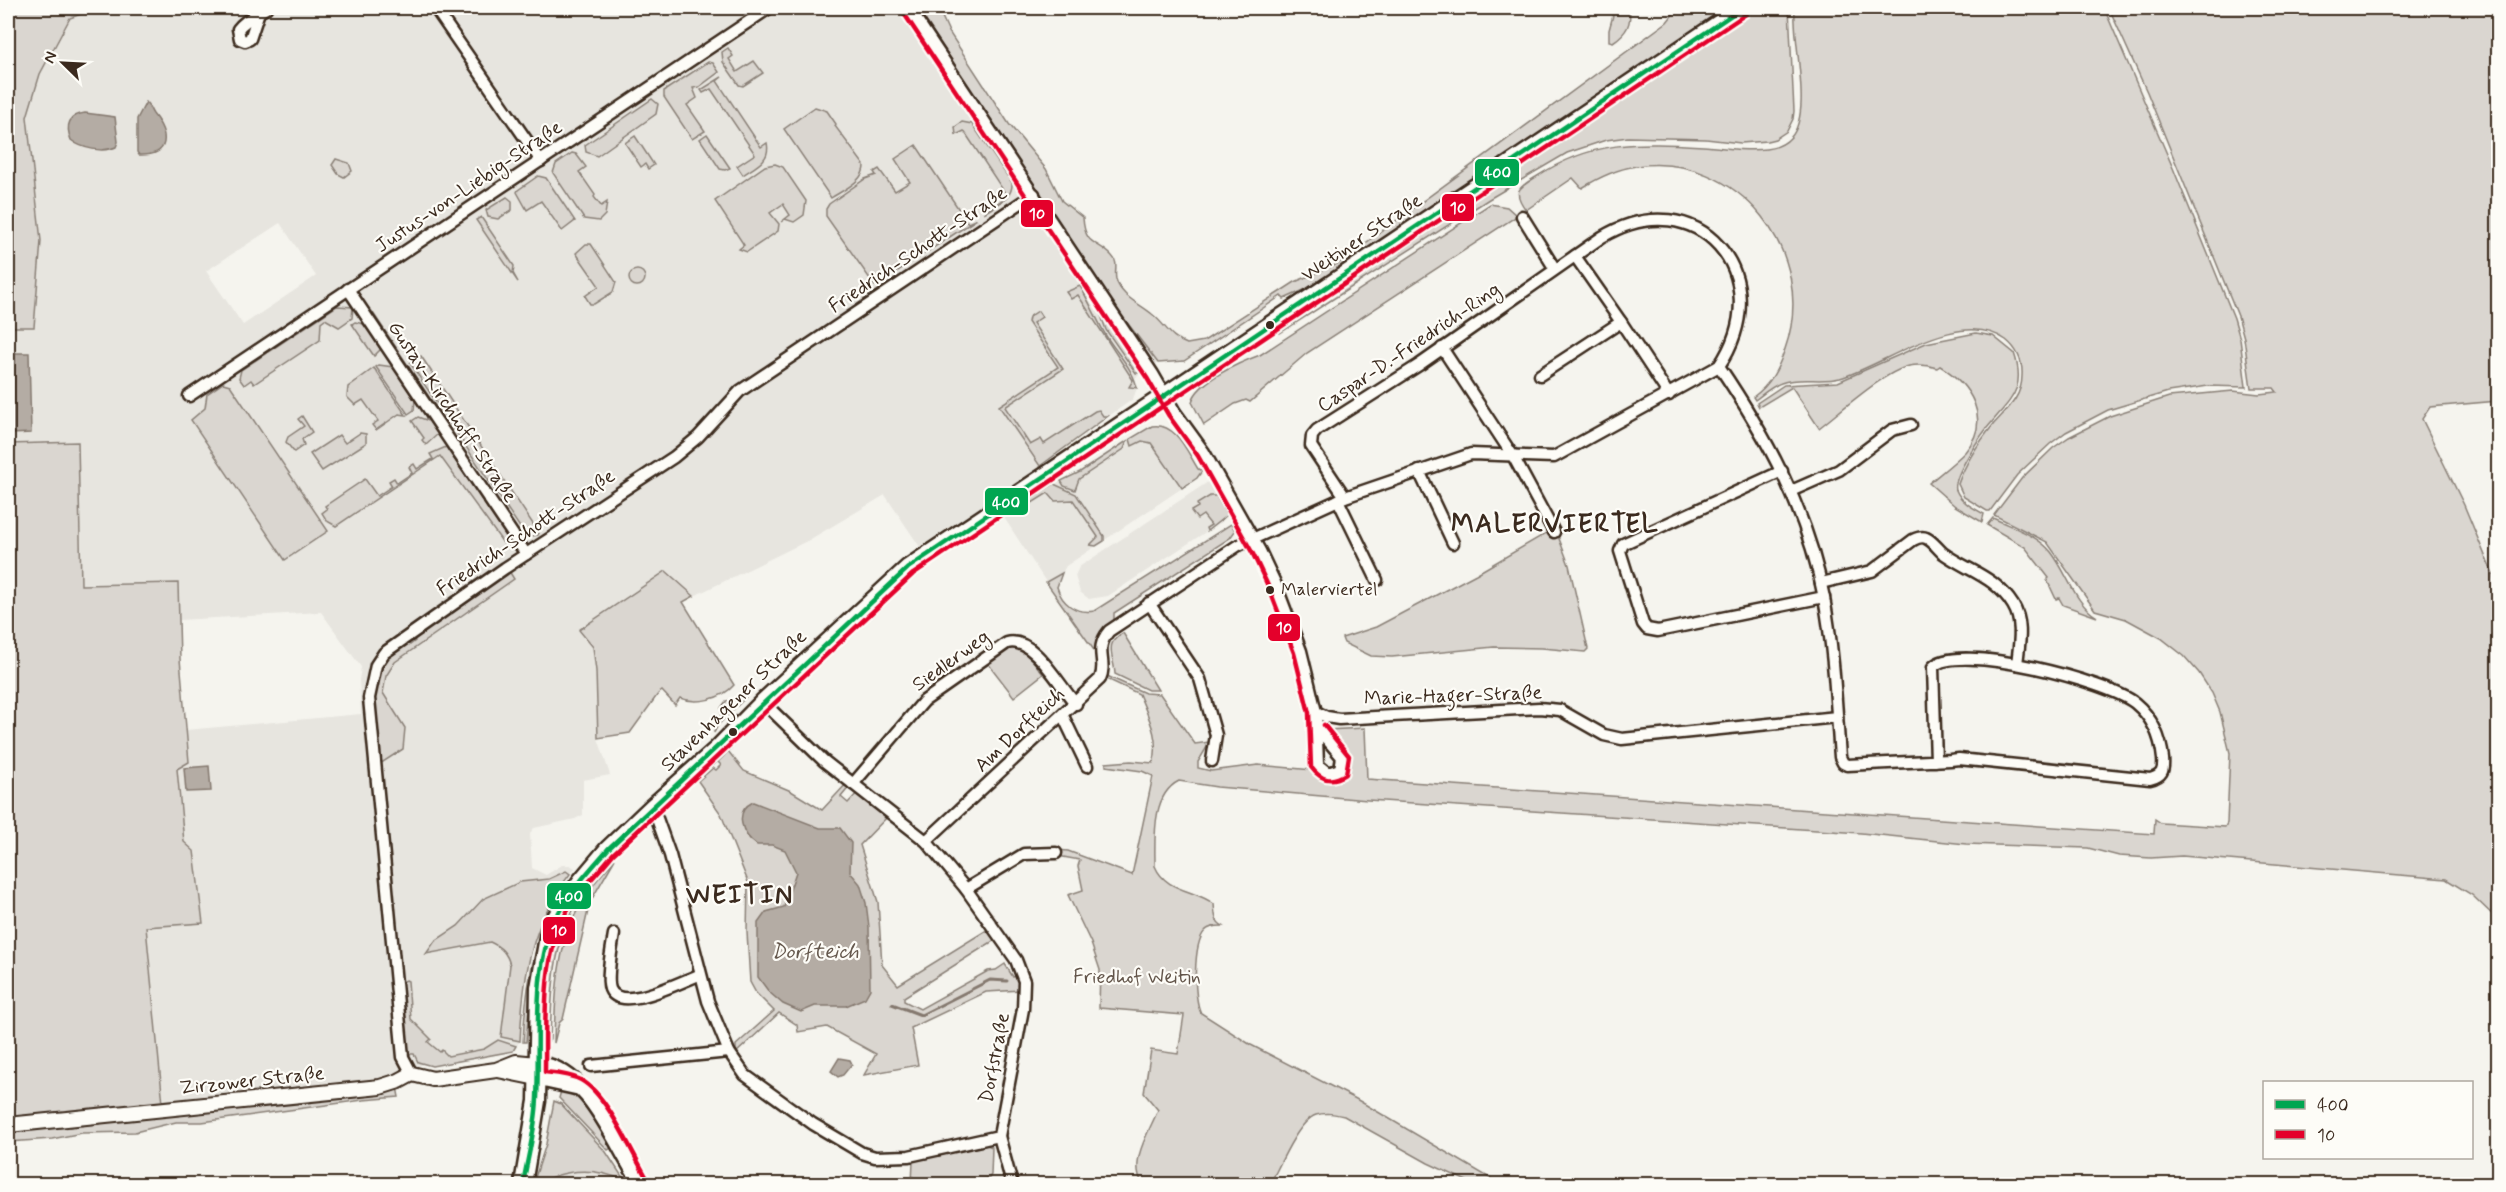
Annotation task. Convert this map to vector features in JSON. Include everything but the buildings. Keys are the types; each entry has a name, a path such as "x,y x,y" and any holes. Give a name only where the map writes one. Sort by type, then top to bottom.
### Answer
{"main road":[{"name":"Weitiner Straße","path":"1185,382 1742,8"},
{"name":"Stavenhagener Straße","path":"523,1185 537,1101 539,988 545,948 556,917 581,880 608,849 908,568 1185,382"},
{"path":"537,1071 578,1087 599,1110 642,1185"}],"street":[{"path":"435,8 541,161"},
{"name":"Justus-von-Liebig-Straße","path":"189,396 769,8"},
{"path":"909,8 1204,452 1253,538 1287,612 1301,651 1316,712 1317,728"},
{"name":"Friedrich-Schott-Straße","path":"412,1074 403,1057 369,698 371,679 376,665 392,647 525,554 674,457 698,437 740,391 1034,194"},
{"path":"1522,216 1556,269"},
{"name":"Caspar-D.-Friedrich-Ring","path":"1109,631 1149,603 1253,538 1341,499 1471,453 1545,458 1563,454 1670,395 1719,366 1735,339 1739,323 1740,286 1734,268 1725,254 1701,231 1671,220 1635,221 1618,227 1311,436 1311,446 1341,499"},
{"path":"1575,256 1670,395"},
{"name":"Gustav-Kirchhoff-Straße","path":"348,289 525,554"},
{"path":"1540,375 1621,322"},
{"path":"1442,348 1512,456 1554,532"},
{"path":"1719,366 1759,427 1782,471 1803,521 1824,597 1834,663 1840,757 1843,763 1847,765 1936,761 1959,759 2151,779 2162,774 2162,751 2156,732 2146,714 2134,702 2082,680 2018,664 1945,660 1937,663 1934,667 1936,761"},
{"path":"1791,491 1839,470 1892,430 1911,425"},
{"path":"1419,471 1453,543"},
{"path":"1782,471 1623,544 1620,552 1643,624 1647,629 1658,631 1824,597"},
{"path":"1341,499 1377,580"},
{"path":"1821,583 1872,571 1913,540 1919,537 1926,538 1943,553 1995,585 2013,606 2020,628 2018,664"},
{"path":"1149,603 1200,679 1216,735 1212,761"},
{"name":"Am Dorfteich","path":"926,841 1076,704 1102,676 1100,646 1109,631"},
{"name":"Siedlerweg","path":"853,784 924,701 1007,643 1015,641 1029,647 1076,704"},
{"name":"Dorfstraße","path":"763,702 824,761 926,841 966,889 1016,960 1024,981 1023,1009 999,1136"},
{"name":"Marie-Hager-Straße","path":"1316,712 1326,717 1339,719 1539,708 1560,710 1604,735 1622,739 1837,717"},
{"path":"1063,716 1087,766"},
{"path":"651,808 655,813 670,855 699,975 729,1052 745,1075 813,1124 862,1153 875,1157 888,1159 909,1156 999,1136 1012,1185"},
{"path":"966,889 1023,854 1056,853"},
{"path":"614,934 609,981 613,994 620,998 637,999 699,975"},
{"path":"591,1066 729,1052"},
{"path":"412,1074 433,1079 496,1070 537,1071"},
{"name":"Zirzower Straße","path":"8,1125 380,1087 412,1074"}],"shaded area":[{"path":"97,8 917,8 1119,312 1158,363 1135,378 1137,388 1133,399 1025,478 920,547 885,495 809,540 694,596 666,571 580,629 593,647 598,738 610,775 583,780 583,815 575,819 534,828 530,833 532,868 546,875 562,865 575,868 551,901 536,932 525,985 520,1041 513,1051 432,1066 423,1064 376,1083 163,1104 146,927 202,923 184,842 177,769 189,762 186,730 361,714 359,680 361,667 321,612 179,620 178,583 81,585 78,442 8,444 8,327 34,326 41,241 27,117 40,74 70,18","holes":["280,223 316,276 243,325 206,271"]},
{"path":"1152,426 1164,426 1172,430 1198,469 1201,470 1197,478 1066,566 1062,573 1046,582 1003,516 1048,487 1080,472"},
{"path":"1208,482 1227,515 1224,520 1108,596 1089,599 1080,592 1075,576 1079,567"},
{"path":"577,1171 609,1174 627,1184 540,1184 550,1177"}],"green space":[{"path":"8,8 97,8 70,18 40,74 27,117 41,241 34,327 8,327"},
{"path":"898,8 904,8 966,100 964,104"},
{"path":"917,8 938,8 949,32 1009,124 1046,169 1062,201 1083,218 1089,239 1107,251 1114,259 1116,279 1122,291 1157,318 1172,335 1187,344 1204,341 1295,282 1337,264 1667,22 1678,8 1731,8 1324,281 1284,299 1281,296 1184,361 1158,363 1119,312"},
{"path":"1615,8 1629,8 1630,18 1625,31 1613,42 1609,41 1609,30"},
{"path":"1752,8 1789,8 1794,111 1787,131 1775,139 1741,143 1706,139 1628,137 1606,140 1567,153 1489,199 1280,333 1278,331 1295,315"},
{"path":"1795,8 2104,8 2234,318 2240,339 2246,387 2208,386 2168,392 2108,410 2066,432 2050,444 2017,475 1990,511 1987,511 1964,497 1958,484 1978,445 2019,391 2022,376 2020,360 2016,351 2006,340 1988,331 1967,330 1946,334 1923,341 1840,378 1781,383 1755,400 1753,397 1773,376 1785,349 1793,313 1790,278 1780,245 1762,216 1737,192 1707,175 1673,166 1636,166 1608,174 1582,188 1573,178 1526,210 1518,194 1521,187 1557,165 1596,150 1636,144 1657,144 1758,150 1773,148 1786,142 1797,126 1800,111 1801,94"},
{"name":"Friedhof Weitin","path":"2109,8 2498,8 2498,401 2430,407 2422,419 2464,505 2498,587 2498,920 2472,895 2446,879 2182,856 2151,858 2119,856 2088,848 1966,844 1861,833 1368,800 1217,787 1179,781 1163,796 1159,807 1155,831 1155,866 1166,881 1214,904 1216,919 1223,926 1207,929 1198,947 1196,984 1201,1013 1251,1045 1356,1099 1500,1184 1473,1184 1428,1163 1344,1116 1327,1113 1316,1115 1302,1126 1270,1184 1143,1184 1139,1176 1139,1157 1158,1110 1144,1093 1151,1050 1178,1054 1184,1015 1099,1008 1100,970 1091,943 1068,895 1083,890 1078,866 1080,860 1058,856 1058,850 1068,851 1132,875 1153,776 1142,771 1106,766 1106,763 1131,761 1153,763 1154,737 1139,694 1105,678 1107,676 1145,693 1160,694 1195,744 1210,742 1198,762 1198,768 1211,771 1258,765 1313,770 1318,776 1330,780 1341,778 1347,773 1348,760 1344,749 1326,730 1365,728 1367,779 2154,834 2155,819 2161,823 2225,827 2230,753 2220,712 2212,693 2199,673 2184,656 2161,638 2126,619 2095,610 2047,542 1994,515 2022,478 2053,448 2110,416 2169,397 2233,391 2259,394 2277,392 2274,388 2251,388 2244,338 2238,316 2147,92"},
{"path":"728,48 733,56 729,59 737,72 754,61 763,73 743,86 739,85 723,62 722,52"},
{"path":"708,62 713,63 719,72 699,87 693,88 697,98 687,105 705,131 692,139 664,97 664,91"},
{"path":"722,77 717,81 761,147 767,143 765,158 743,175 737,166 755,154 711,89 703,93 701,90"},
{"path":"652,99 658,104 656,114 597,156 586,152 585,145"},
{"path":"815,107 827,111 836,124 835,126 864,165 861,176 857,180 831,198 784,129"},
{"path":"962,122 972,124 1012,183 1012,189 1007,197 984,213 1007,196 964,131 956,135 955,127"},
{"path":"707,134 730,168 720,169 700,139"},
{"path":"635,136 654,165 648,169 645,164 641,167 625,143"},
{"path":"916,145 968,223 977,219 875,286 826,216 826,209 829,204 865,179 876,175 874,172 879,169 895,191 910,182 895,159"},
{"path":"572,153 576,154 586,167 579,172 595,195 594,197 601,206 607,202 605,215 599,221 584,219 553,173 556,164"},
{"path":"336,159 349,163 352,171 344,177 338,174 332,165"},
{"path":"775,164 783,167 806,201 804,215 794,222 785,219 781,222 790,215 783,204 770,213 779,224 778,231 747,252 739,249 744,245 715,201 765,166"},
{"path":"538,176 546,178 575,221 562,231 541,201 527,210 517,192"},
{"path":"507,197 512,201 512,210 498,219 488,217 486,210"},
{"path":"1490,204 1507,207 1517,216 1307,353 1250,402 1246,400 1235,404 1204,425 1192,402 1202,387 1211,380 1231,367 1260,355"},
{"path":"1032,207 1040,211 1077,268 1075,273"},
{"path":"481,217 514,266 513,273 518,282 476,220"},
{"path":"586,244 591,244 616,282 613,292 594,304 590,304 585,296 599,286 576,253"},
{"path":"634,270 640,270 645,278 643,284 634,286 629,281 629,275"},
{"path":"1083,285 1088,286 1108,324 1140,373 1136,373 1106,330 1099,310"},
{"path":"1080,286 1108,339 1132,373 1137,388 1129,387 1133,380 1078,295 1071,299 1066,292"},
{"path":"337,306 353,307 352,318 339,327 325,319 321,322 320,340 254,384 251,380 244,385 239,378 241,370"},
{"path":"371,310 440,413 434,411 369,315"},
{"path":"1038,311 1042,317 1033,323 1063,369 1005,407 1030,445 1041,439 1044,444 1095,411 1099,410 1103,416 1108,416 1040,466 999,406 1058,367 1028,322 1029,317"},
{"path":"355,322 364,324 381,349 374,356 352,324"},
{"path":"1976,333 1993,336 2014,353 2018,375 2015,392 1975,445 1956,484 1956,490 1961,498 1984,514 1982,522 1955,506 1929,483 1965,452 1973,440 1977,427 1974,403 1968,392 1960,382 1940,366 1937,368 1909,366 1887,376 1819,428 1792,387 1759,407 1757,403 1784,385 1838,382 1926,343"},
{"path":"421,356 539,533 538,535 531,536 523,532 410,363"},
{"path":"379,365 393,367 415,400 414,410 408,414 376,367"},
{"path":"374,368 406,415 399,414 376,430 372,425 378,421 363,400 355,405 347,397 348,387"},
{"path":"223,383 230,385 328,531 285,560 191,420 205,408 207,394"},
{"path":"302,416 312,432 302,439 304,445 294,452 286,442 288,437 304,426 298,419"},
{"path":"418,417 429,421 438,434 426,445 412,421"},
{"path":"1152,426 1160,426 1174,433 1198,469 1202,471 1197,478 1182,488 1151,443 1142,441 1132,446 1130,439"},
{"path":"360,433 366,434 366,443 322,471 310,454 339,435 345,443"},
{"path":"1127,441 1124,449 1079,479 1075,490 1064,486 1061,481 1080,472"},
{"path":"78,442 81,585 178,583 180,659 189,762 177,769 184,842 194,851 203,923 146,927 163,1104 8,1118 8,444"},
{"path":"446,447 510,545 506,547 440,456 336,526 327,521 322,513 327,509 325,506 365,479 377,496 392,486 389,481 394,478 397,483 412,473 409,467 414,464 417,469 433,459 430,454"},
{"path":"1054,484 1076,494 1104,536 1104,541 1096,546 1090,545 1098,537 1073,500 1055,501 1048,493 1013,515 1011,511"},
{"path":"1210,496 1216,496 1227,515 1207,531 1206,528 1211,525 1203,515 1197,519 1191,511"},
{"path":"1993,518 2032,536 2046,546 2083,604 2097,617 2063,605 2059,598 2056,599 2047,580 2049,578 2025,547 1987,525"},
{"path":"1231,524 1235,531 1230,538 1114,613 1114,622 1099,637 1096,653 1046,582 1062,573 1057,587 1066,603 1081,611 1094,611"},
{"path":"1555,528 1569,565 1588,649 1585,652 1494,647 1392,657 1371,656 1344,643 1342,638 1376,627 1476,574"},
{"path":"509,571 514,579 395,662 386,676 383,693 405,728 403,749 380,764 375,696 382,667 406,641 410,645 415,641 412,636"},
{"path":"666,571 694,596 683,602 734,685 716,697 701,701 680,698 675,705 662,691 630,733 598,738 593,647 579,630"},
{"path":"1123,633 1158,690 1148,690 1115,674 1111,646"},
{"path":"1010,646 1023,648 1043,674 1014,697 987,662"},
{"path":"745,698 718,725 714,733 715,723 721,716 721,708 726,701"},
{"path":"728,751 744,771 791,791 822,810 847,783 850,786 841,797 848,803 858,792 888,816 860,845 878,902 882,965 898,985 990,928 998,938 904,997 904,1001 920,1009 1005,964 1013,977 1018,975 1021,990 986,992 911,1028 918,1065 864,1075 876,1054 827,1027 798,1032 797,1025 779,1013 736,1053 736,1045 774,1011 756,993 750,982 747,932 748,882 721,814 698,781 713,768 716,770 721,765 718,762"},
{"path":"615,859 590,902 563,1019 559,1023 554,1043 557,984 570,927 588,892"},
{"path":"566,871 570,874 556,893 546,913 531,953 523,995 520,1041 501,1037 510,965 503,951 490,942 426,954 435,941 458,926 483,899 520,882 549,879"},
{"path":"573,876 536,959 526,1042 523,1042 530,975 541,934 560,895"},
{"path":"585,889 574,907 560,943 552,999 550,1040 547,1043 549,981 556,942 572,905"},
{"path":"408,981 411,1019 431,1039 428,1042 440,1052 442,1050 448,1056 484,1049 498,1040 516,1046 513,1051 432,1066 418,1062 414,1054 408,1054 405,1040 400,983"},
{"path":"397,1087 399,1097 202,1122 176,1122 135,1132 82,1133 52,1139 8,1142 8,1128"},
{"path":"561,1091 571,1094 586,1106 611,1148 608,1150 559,1098"},
{"path":"554,1101 561,1104 606,1152 625,1181 608,1174 582,1171 564,1173 533,1184 546,1144"},
{"path":"987,1145 992,1147 989,1178 968,1181 967,1184 912,1184 913,1161"}],"water":[{"path":"146,102 162,129 164,142 162,148 157,152 139,155 137,152 137,119"},
{"path":"85,113 115,117 118,142 116,147 105,150 93,149 71,140 68,130 72,118"},
{"path":"10,353 29,353 31,433 11,434"},
{"path":"209,766 211,791 186,792 184,768"},
{"name":"Dorfteich","path":"753,802 820,828 840,828 851,843 850,872 860,884 866,903 869,927 870,989 865,998 846,1006 815,1006 801,1012 783,1004 769,992 758,977 758,923 766,912 784,907 796,872 785,850 772,845 757,845 747,835 742,824 742,817 747,806"},
{"path":"839,1058 850,1060 852,1064 843,1075 838,1077 831,1071"}],"waterway":[{"path":"892,1004 921,1015 990,980 1007,981"}],"transit line":[{"name":"400","path":"523,1184 536,1109 538,1006 548,938 567,900 608,849 908,568 1742,8"},
{"name":"10","path":"903,12 1147,378 1169,416 1198,456 1253,554 1294,653 1309,713 1311,767 1323,778 1336,779 1346,774 1349,756 1324,725"},
{"name":"10","path":"648,1180 601,1098 581,1080 572,1076 545,1072 547,983 555,940 574,900 613,854 913,574 1746,14"}],"place":[{"name":"Malerviertel","path":"1270,590"}],"district":[{"name":"MALERVIERTEL","path":"1555,525"},
{"name":"WEITIN","path":"740,896"}]}
